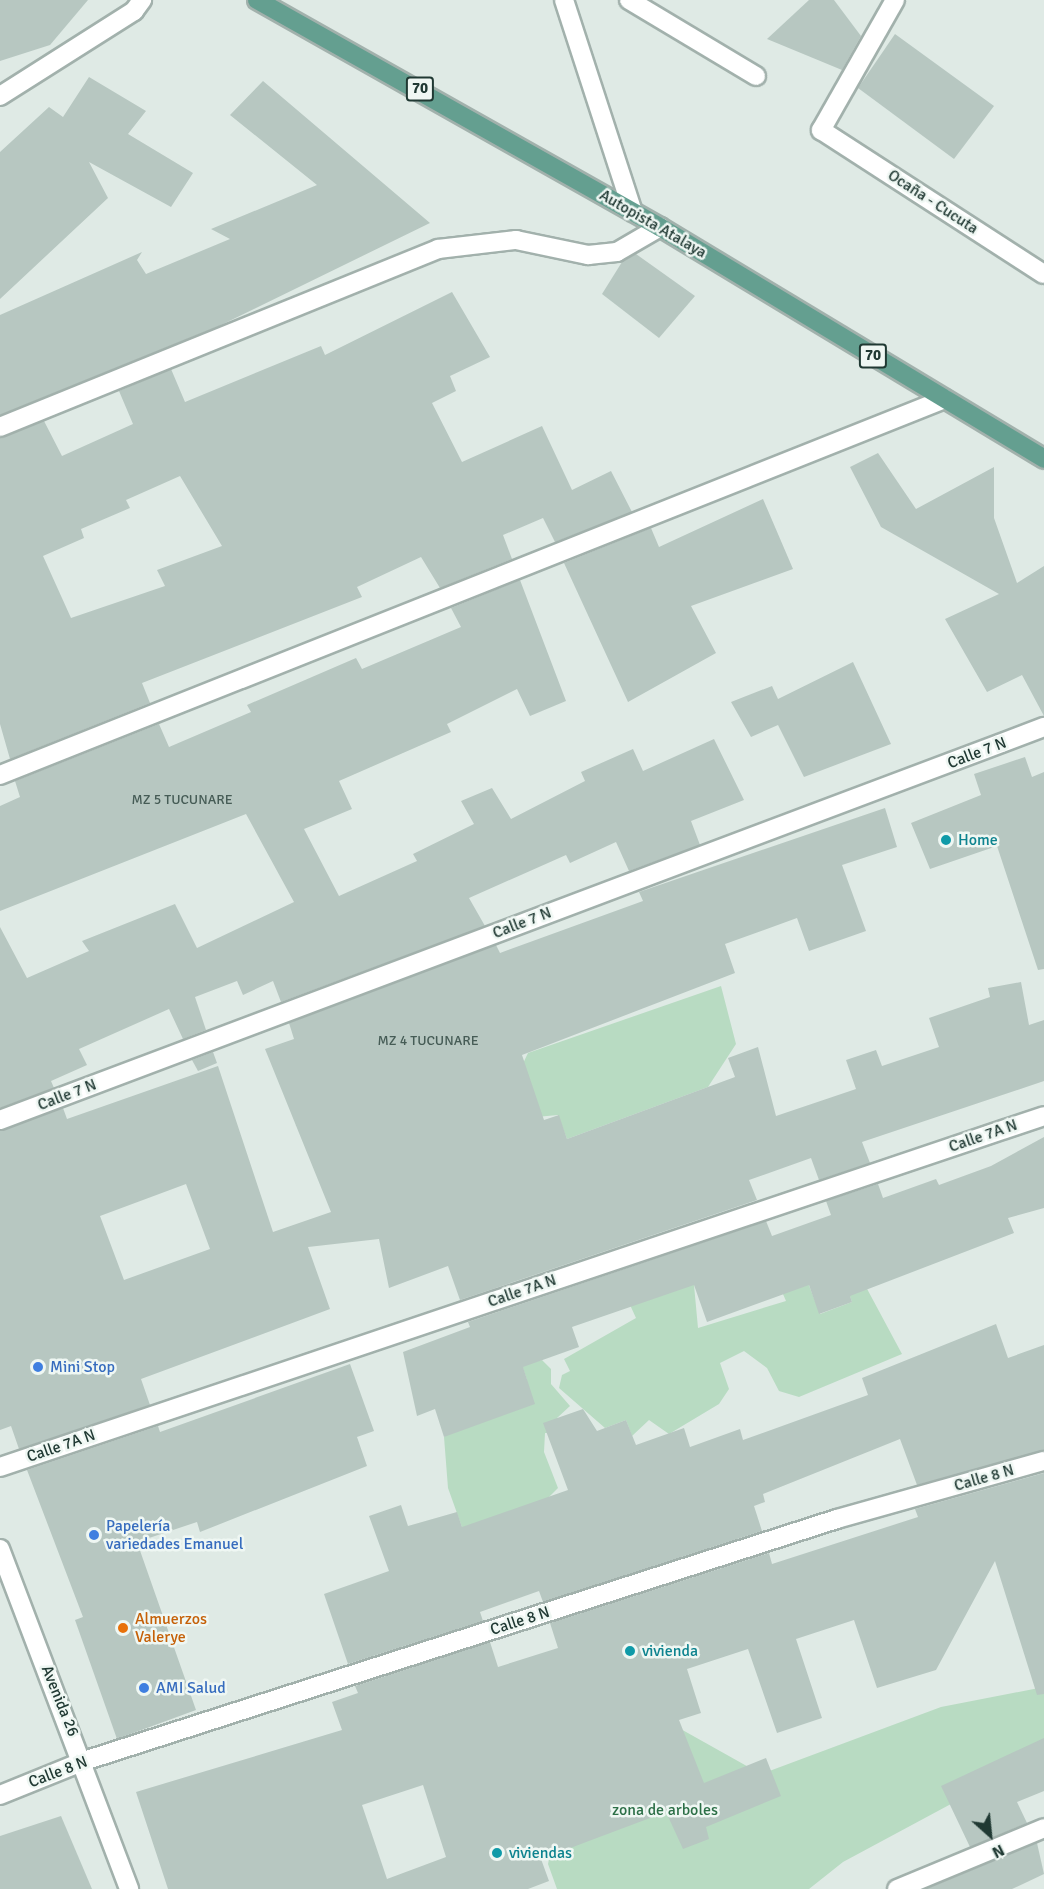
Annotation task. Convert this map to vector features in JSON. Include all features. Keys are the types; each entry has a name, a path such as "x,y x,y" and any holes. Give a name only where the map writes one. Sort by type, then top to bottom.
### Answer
{"main road":[{"name":"Autopista Atalaya","path":"256,0 660,227 1044,459"}],"street":[{"path":"0,96 134,11 142,0"},
{"path":"564,0 633,212"},
{"path":"629,0 756,76"},
{"name":"Ocaña - Cucuta","path":"895,0 821,130 1044,274"},
{"path":"0,427 438,249 516,240 588,255 617,252 660,227"},
{"path":"0,775 945,399"},
{"name":"Calle 7 N","path":"0,1120 1044,727"},
{"name":"Calle 7A N","path":"0,1467 1044,1116"},
{"name":"Calle 8 N","path":"0,1795 84,1761 837,1519 1044,1461"},
{"name":"Avenida 26","path":"0,1550 84,1761 129,1889"},
{"path":"897,1889 1044,1828"}],"green space":[{"path":"721,986 736,1044 708,1087 567,1139 558,1115 525,1118 516,1078 528,1053"},
{"path":"800,1262 820,1314 852,1302 843,1277 858,1272 902,1354 799,1397 779,1391 767,1368 744,1351 720,1363 729,1389 719,1404 669,1434 649,1420 632,1436 626,1420 605,1428 559,1388 562,1375 570,1371 564,1359 636,1318 620,1283 694,1285 698,1328 786,1301 771,1266"},
{"path":"542,1360 551,1369 551,1384 570,1406 557,1418 562,1433 545,1433 544,1452 558,1488 477,1569 448,1488 444,1437 527,1380 522,1365"},
{"name":"zona de arboles","path":"1044,1687 1044,1754 843,1862 809,1889 557,1889 548,1864 571,1757 670,1723 761,1774 941,1707"}],"building":[{"path":"0,0 88,0 50,45 0,61"},
{"path":"809,0 834,0 861,36 842,70 767,39"},
{"path":"895,34 994,106 954,159 858,88"},
{"path":"89,77 146,111 128,134 193,173 171,207 89,162 108,198 0,299 0,152 49,107 63,117"},
{"path":"263,81 430,223 219,326 0,415 0,315 142,252 137,260 146,274 230,239 211,229 317,185 230,115"},
{"path":"636,254 695,296 659,338 602,294 622,262"},
{"path":"452,292 490,357 450,376 456,391 432,403 462,462 542,426 572,490 611,471 632,512 555,542 543,518 503,535 512,559 440,588 421,557 357,587 362,597 142,683 150,703 10,759 0,724 0,438 44,421 62,456 133,424 119,391 171,369 185,402 321,346 325,355","holes":["180,476 222,546 157,570 165,586 71,618 43,556 84,538 81,529 130,508 126,500"]},
{"path":"878,453 916,509 994,467 994,518 1017,583 1044,566 1044,716 1022,675 987,692 945,619 999,594 881,527 850,467"},
{"path":"763,499 793,569 691,606 716,653 628,702 564,563 651,528 659,547"},
{"path":"520,580 566,701 530,716 517,689 447,724 451,732 339,781 352,809 304,829 339,896 417,861 413,854 474,824 461,801 492,788 511,819 585,781 581,772 633,749 643,771 714,739 744,800 691,821 700,845 629,871 616,842 570,863 566,855 469,898 485,926 281,1002 273,981 243,995 237,981 195,997 206,1030 183,1039 169,1009 79,1049 87,1065 51,1081 54,1088 0,1108 0,927 27,978 89,951 82,941 175,904 197,948 294,902 246,814 0,911 0,806 20,797 15,781 159,724 169,747 251,712 247,705 356,658 362,669 461,627 451,608"},
{"path":"853,662 891,744 804,777 778,725 751,737 731,702 772,686 778,699"},
{"path":"1025,757 1032,777 1044,772 1044,969 1038,970 997,846 930,869 911,823 981,795 974,774"},
{"path":"885,808 897,847 842,865 866,931 809,951 797,918 725,944 735,973 522,1055 544,1120 559,1115 567,1139 735,1077 728,1058 758,1047 776,1116 856,1089 846,1060 876,1050 882,1066 939,1047 929,1018 990,997 988,988 1021,982 1029,1025 1044,1020 1044,1081 862,1142 870,1163 819,1180 811,1158 749,1180 757,1200 460,1300 448,1266 389,1288 379,1239 308,1247 330,1309 141,1379 150,1405 19,1449 11,1426 0,1430 0,1131 63,1108 67,1119 218,1066 273,1232 331,1212 265,1049 294,1039 289,1023 496,945 500,953 643,901 639,892","holes":["186,1184 210,1249 124,1280 100,1216"]},
{"path":"213,1052 217,1063 198,1071 192,1060"},
{"path":"1044,1137 1044,1208 1008,1218 1014,1233 850,1296 852,1302 819,1314 809,1285 707,1322 694,1285 572,1327 579,1347 523,1367 535,1404 444,1437 435,1409 417,1416 403,1352 470,1327 468,1322 766,1221 772,1236 831,1215 826,1201 878,1184 883,1198 936,1179 939,1185 991,1166"},
{"path":"996,1324 1008,1358 1044,1345 1044,1450 917,1485 900,1439 763,1494 765,1502 754,1506 762,1531 543,1602 539,1591 480,1612 483,1621 348,1664 324,1594 389,1571 369,1516 401,1505 408,1526 457,1512 462,1527 568,1490 543,1423 583,1409 597,1431 626,1420 636,1445 684,1428 690,1447 740,1429 743,1440 868,1395 862,1378"},
{"path":"350,1364 374,1431 357,1437 367,1466 200,1532 197,1522 137,1542 196,1710 117,1739 75,1620 83,1617 27,1470 158,1426 160,1432"},
{"path":"1044,1473 1044,1694 1037,1695 995,1561 936,1670 877,1688 854,1620 796,1639 822,1718 777,1733 748,1649 687,1669 701,1713 679,1720 704,1783 766,1758 781,1796 706,1827 709,1839 683,1849 666,1812 541,1859 549,1881 528,1889 168,1889 136,1792 342,1730 332,1702 358,1693 355,1686 490,1642 498,1667 558,1648 550,1623 769,1553 772,1564 918,1517 915,1509","holes":["423,1785 446,1857 387,1879 362,1805"]},
{"path":"1044,1738 1044,1791 1017,1802 1027,1823 970,1847 941,1786"},
{"path":"61,1816 92,1889 0,1889 0,1836"},
{"path":"1037,1843 1044,1874 1012,1889 926,1889"}],"place":[{"name":"Home","path":"946,840"},
{"name":"Mini Stop","path":"38,1367"},
{"name":"Papelería variedades Emanuel","path":"94,1535"},
{"name":"Almuerzos Valerye","path":"123,1628"},
{"name":"vivienda","path":"630,1651"},
{"name":"AMI Salud","path":"144,1688"},
{"name":"viviendas","path":"497,1853"}]}
